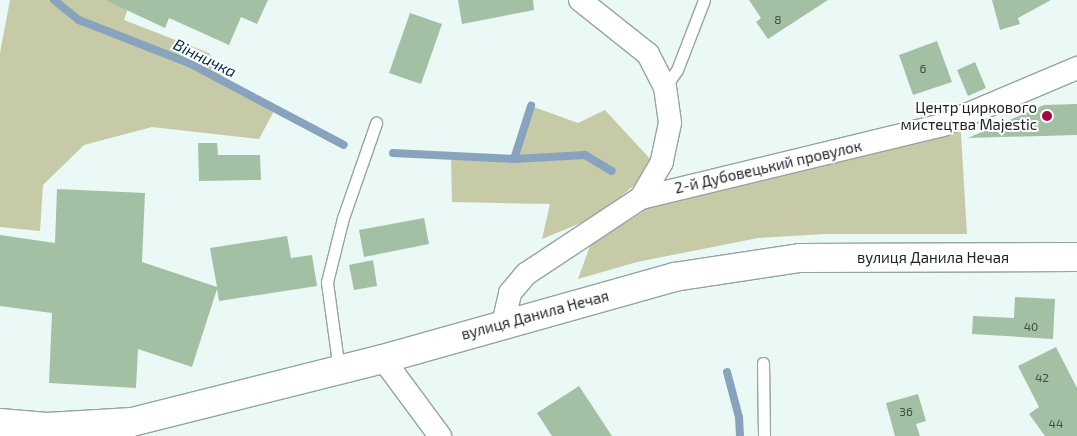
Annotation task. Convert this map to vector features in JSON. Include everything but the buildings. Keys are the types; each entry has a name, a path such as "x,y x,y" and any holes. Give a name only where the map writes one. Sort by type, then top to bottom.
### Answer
{"main road":[{"name":"вулиця Данила Нечая","path":"0,423 46,427 132,422 383,359 503,324 674,278 800,258 1077,257"}],"street":[{"path":"580,0 648,54 665,87 670,123 662,162 641,198"},
{"name":"2-й Дубовецький провулок","path":"503,324 510,292 526,274 641,198 942,125 1077,68"},
{"path":"383,359 440,436"}],"lane":[{"path":"665,87 677,70 704,0"},
{"path":"339,370 328,282 344,218 376,123"},
{"path":"763,363 764,436"}],"green space":[{"path":"10,0 131,0 124,20 209,53 226,83 275,109 259,139 152,127 84,145 43,185 40,231 0,227 0,53"},
{"path":"531,106 578,123 605,110 651,160 639,181 598,216 542,239 550,204 452,202 451,156 514,159"},
{"path":"960,118 967,234 825,234 758,238 637,262 578,279 591,243 643,212 641,198"}],"waterway":[{"name":"Вінничка","path":"54,0 79,20 189,63 344,145"},
{"path":"514,159 531,106"},
{"name":"Вінничка","path":"393,153 514,159 585,155 612,171"},
{"name":"Вінничка","path":"727,372 739,417 740,436"}],"place":[{"name":"Центр циркового мистецтва Majestic","path":"1047,116"}]}
